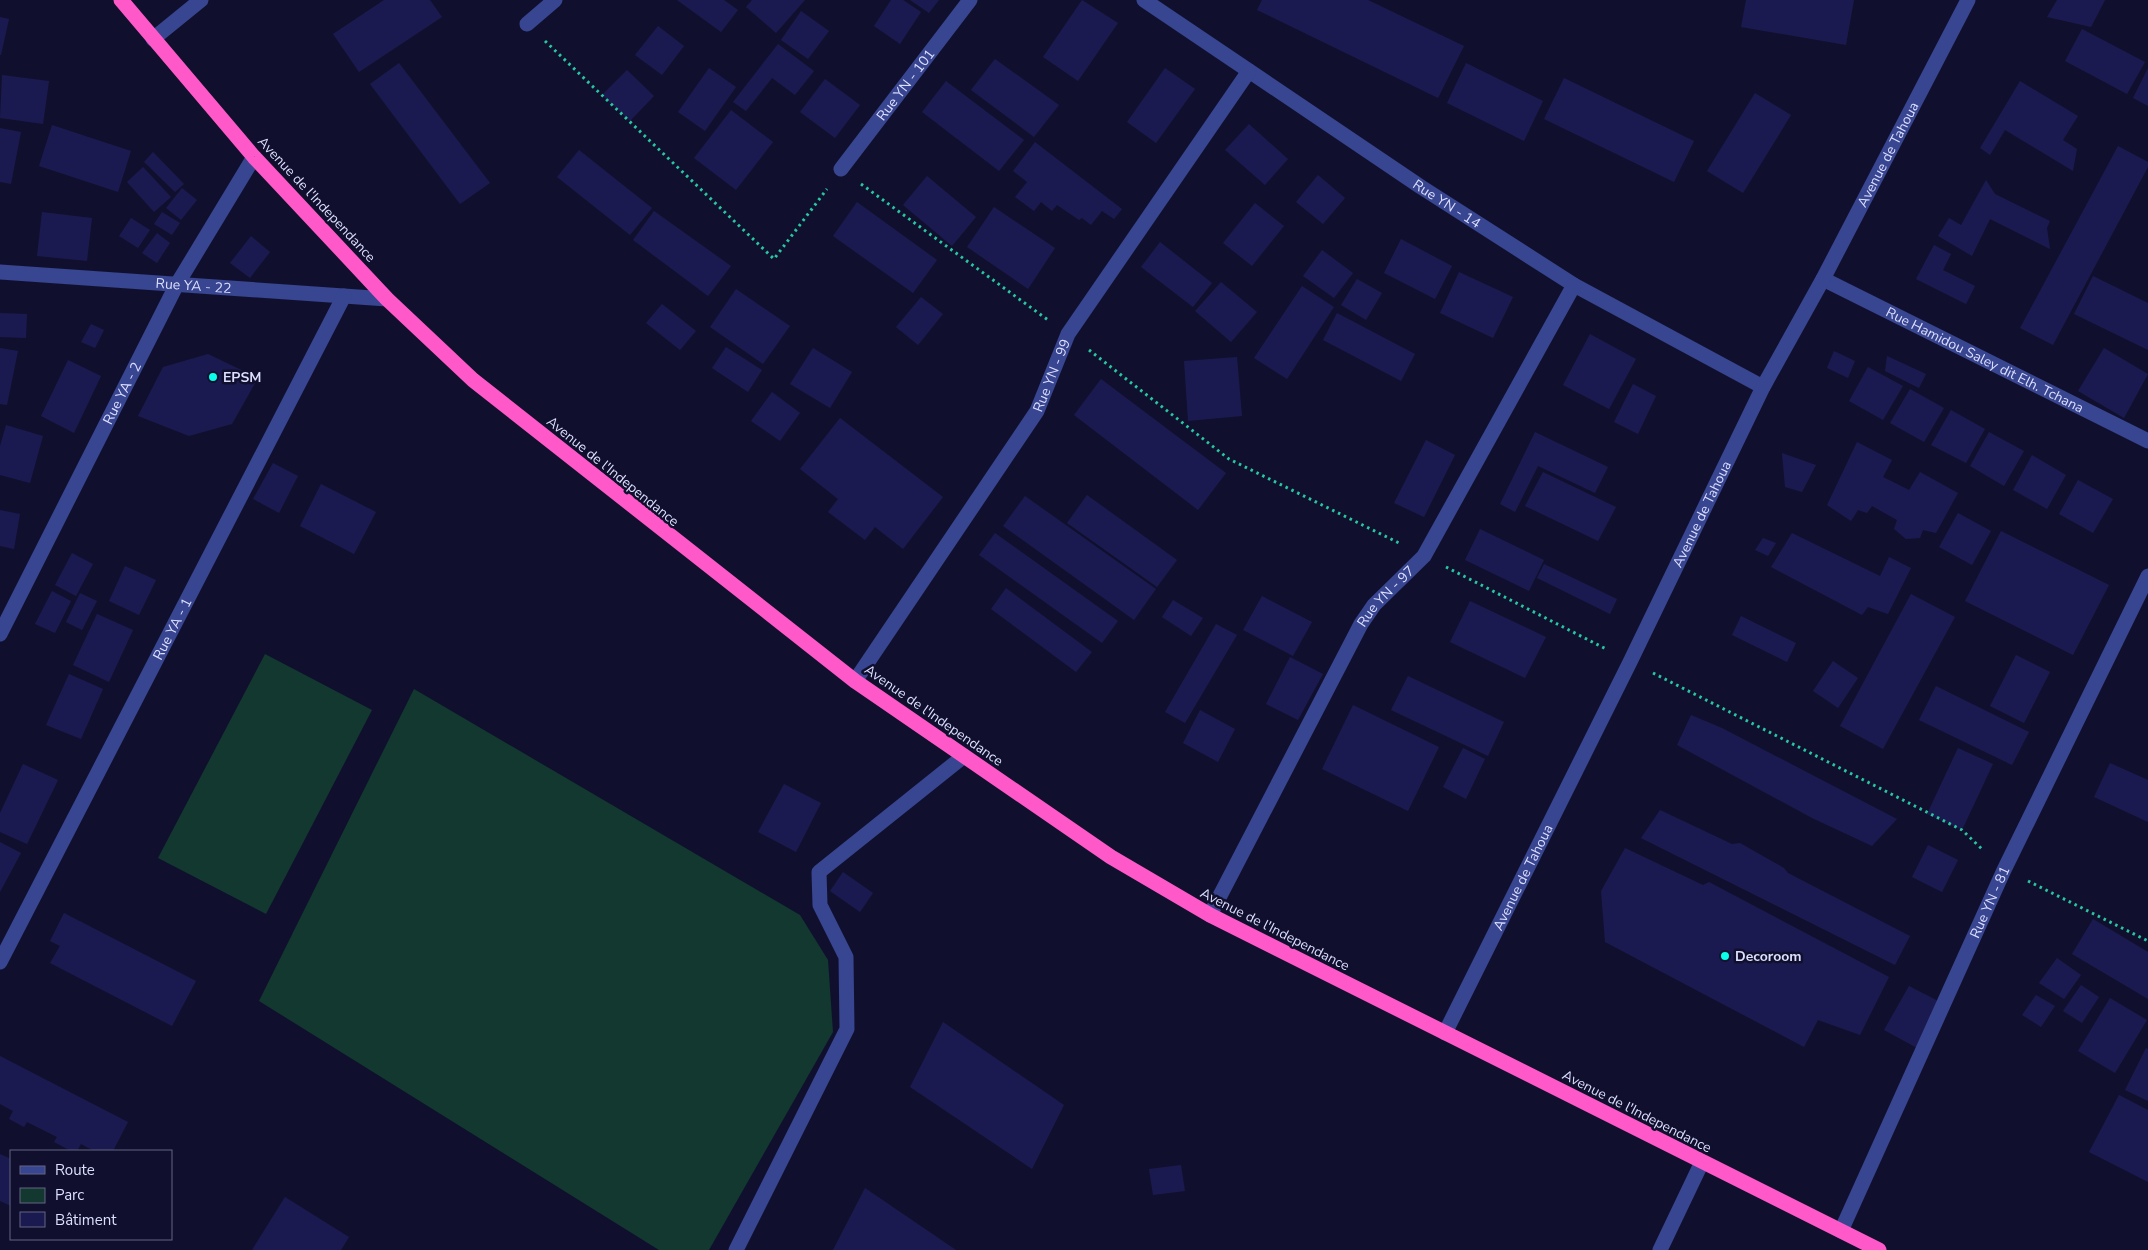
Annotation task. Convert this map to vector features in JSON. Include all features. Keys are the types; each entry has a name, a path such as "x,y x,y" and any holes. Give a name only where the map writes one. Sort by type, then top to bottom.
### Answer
{"highway":[{"name":"Avenue de l'Independance","path":"121,0 152,39 254,156 387,298 473,380 855,680 1111,857 1210,915 1879,1250"}],"street":[{"path":"152,39 201,0"},
{"path":"527,24 555,0"},
{"name":"Rue YN - 101","path":"841,169 970,0"},
{"name":"Rue YN - 14","path":"1144,0 1574,285 1763,387"},
{"name":"Avenue de Tahoua","path":"1445,1033 1630,662 1763,387 1823,279 1968,0"},
{"name":"Rue YN - 99","path":"855,680 1033,418 1068,334 1249,71"},
{"name":"Rue YA - 2","path":"0,634 176,286 254,156"},
{"name":"Rue YA - 22","path":"0,272 176,286 387,298"},
{"name":"Rue Hamidou Saley dit Elh. Tchana","path":"1823,279 2148,441"},
{"name":"Rue YN - 97","path":"1210,915 1361,624 1374,605 1424,556 1574,285"},
{"name":"Rue YA - 1","path":"0,962 344,296"},
{"name":"Rue YN - 81","path":"1841,1231 2004,870 2148,576"},
{"path":"736,1250 847,1028 846,957 820,905 819,872 964,756"},
{"path":"1660,1250 1702,1162"}],"path":[{"path":"527,24 774,259 841,169 1068,334 1229,459 1424,556 1962,830 2004,870 2148,941"}],"green space":[{"path":"265,654 372,710 266,914 158,858"},
{"path":"414,689 800,915 828,960 833,1032 709,1250 659,1250 259,1001"}],"building":[{"path":"384,0 430,0 442,17 359,72 333,34"},
{"path":"677,0 724,0 738,10 721,32"},
{"path":"752,0 805,0 776,33 746,7"},
{"path":"891,0 903,0 921,12 900,44 874,26"},
{"path":"910,0 939,0 929,13"},
{"path":"1082,0 1118,23 1078,81 1043,57"},
{"path":"1262,0 1368,0 1464,46 1438,98 1257,10"},
{"path":"1746,0 1854,0 1846,45 1741,27"},
{"path":"2057,0 2105,0 2091,27 2047,17"},
{"path":"801,11 829,31 808,59 781,40"},
{"path":"0,17 9,19 1,55 0,55"},
{"path":"658,26 684,46 662,75 635,55"},
{"path":"2082,29 2145,62 2127,94 2065,61"},
{"path":"778,44 814,71 795,95 772,78 746,111 733,102"},
{"path":"995,59 1059,105 1034,137 971,90"},
{"path":"399,63 490,183 460,204 370,84"},
{"path":"1466,63 1543,101 1524,141 1447,103"},
{"path":"709,68 736,87 705,131 678,112"},
{"path":"1165,68 1195,89 1156,143 1127,122"},
{"path":"2148,68 2148,106 2133,98"},
{"path":"627,70 654,96 630,121 602,95"},
{"path":"2,75 49,81 43,124 0,118"},
{"path":"1564,78 1694,141 1674,182 1544,119"},
{"path":"825,79 860,105 835,138 800,112"},
{"path":"946,81 1024,140 999,171 922,112"},
{"path":"2020,81 2078,116 2063,140 2077,149 2073,171 2005,130 1990,155 1980,148"},
{"path":"1755,93 1791,115 1743,193 1707,171"},
{"path":"731,110 773,142 736,190 694,158"},
{"path":"1249,124 1288,159 1265,185 1225,150"},
{"path":"52,125 131,151 118,192 39,166"},
{"path":"0,128 21,132 11,184 0,182"},
{"path":"1035,142 1122,209 1114,219 1102,211 1091,225 1082,218 1079,220 1057,205 1052,211 1041,202 1034,211 1015,197 1027,182 1013,171"},
{"path":"2118,146 2148,162 2148,167 2053,345 2020,328"},
{"path":"579,150 652,208 630,235 557,177"},
{"path":"153,152 184,184 175,192 144,162"},
{"path":"143,167 171,197 154,212 127,182"},
{"path":"1318,175 1345,198 1323,224 1296,202"},
{"path":"927,176 976,217 952,246 903,205"},
{"path":"1986,180 1995,194 2050,221 2047,228 2050,249 1990,219 1972,256 1938,236 1949,218 1961,225"},
{"path":"182,188 197,200 181,220 166,208"},
{"path":"857,202 937,260 913,293 833,236"},
{"path":"1255,203 1284,226 1252,266 1223,243"},
{"path":"994,207 1055,248 1028,289 967,247"},
{"path":"654,211 731,266 708,296 633,240"},
{"path":"42,212 92,218 87,261 37,256"},
{"path":"162,212 180,223 172,235 154,224"},
{"path":"131,218 150,230 138,248 119,236"},
{"path":"157,233 170,243 157,263 142,253"},
{"path":"251,236 270,252 250,278 230,263"},
{"path":"1401,239 1452,266 1435,299 1384,273"},
{"path":"1160,242 1212,283 1193,307 1141,267"},
{"path":"1934,245 1951,254 1943,270 1975,286 1966,304 1916,279"},
{"path":"1322,250 1353,273 1334,298 1303,276"},
{"path":"1459,272 1513,297 1493,338 1440,313"},
{"path":"2093,276 2148,303 2148,350 2074,314"},
{"path":"1357,279 1382,293 1366,320 1341,305"},
{"path":"1221,282 1257,312 1231,342 1195,311"},
{"path":"1302,286 1334,307 1287,379 1254,358"},
{"path":"736,289 790,326 763,364 710,327"},
{"path":"921,297 943,314 918,345 896,327"},
{"path":"662,304 696,331 680,350 646,323"},
{"path":"0,313 27,314 26,338 0,337"},
{"path":"1337,313 1415,354 1401,381 1323,340"},
{"path":"91,324 104,330 95,348 81,342"},
{"path":"1590,334 1636,359 1609,409 1563,385"},
{"path":"726,347 762,370 748,392 712,368"},
{"path":"0,348 18,351 7,405 0,404"},
{"path":"813,348 852,372 830,408 790,384"},
{"path":"2104,348 2148,374 2124,418 2078,391"},
{"path":"1834,351 1855,361 1848,378 1827,368"},
{"path":"208,354 258,378 232,424 189,436 138,416 163,367"},
{"path":"1887,356 1926,374 1919,388 1885,371"},
{"path":"1237,357 1242,416 1188,421 1184,361"},
{"path":"68,360 101,376 74,433 41,416"},
{"path":"1868,367 1903,386 1883,420 1849,401"},
{"path":"1101,379 1226,473 1198,510 1074,415"},
{"path":"1633,384 1656,396 1638,434 1614,422"},
{"path":"1910,389 1944,408 1924,442 1890,423"},
{"path":"772,392 800,413 780,441 751,421"},
{"path":"1951,410 1985,429 1966,463 1931,445"},
{"path":"840,418 943,497 903,549 875,527 865,540 828,512 838,499 800,469"},
{"path":"6,425 43,436 30,483 0,475 0,446"},
{"path":"1535,432 1608,467 1595,493 1538,466 1515,512 1500,504"},
{"path":"1989,432 2024,451 2004,486 1970,466"},
{"path":"1426,440 1455,455 1424,517 1394,503"},
{"path":"1857,442 1892,460 1883,477 1909,490 1920,472 1958,493 1936,533 1923,530 1920,538 1906,539 1894,529 1897,520 1872,506 1867,513 1858,510 1851,521 1827,505"},
{"path":"1782,453 1816,465 1802,492 1785,487"},
{"path":"2032,455 2066,475 2047,509 2013,490"},
{"path":"273,463 298,476 279,513 253,499"},
{"path":"1543,472 1616,507 1598,541 1525,506"},
{"path":"2078,480 2113,499 2093,533 2059,514"},
{"path":"321,484 376,512 354,554 300,526"},
{"path":"1087,495 1177,560 1157,587 1067,523"},
{"path":"1025,496 1156,589 1134,620 1003,526"},
{"path":"0,510 20,514 14,549 0,546"},
{"path":"1958,513 1991,531 1972,565 1939,547"},
{"path":"1480,529 1544,560 1529,591 1465,560"},
{"path":"2001,531 2109,585 2073,655 1965,601"},
{"path":"995,533 1118,621 1102,643 979,555"},
{"path":"1792,533 1880,576 1889,557 1911,568 1888,614 1868,607 1862,615 1771,567"},
{"path":"1763,538 1776,543 1768,556 1755,550"},
{"path":"72,553 93,564 76,596 55,585"},
{"path":"1544,564 1617,599 1610,614 1537,578"},
{"path":"125,566 156,580 139,615 109,601"},
{"path":"1006,588 1092,652 1076,672 991,609"},
{"path":"52,591 71,601 55,633 35,624"},
{"path":"80,593 97,601 82,630 66,622"},
{"path":"1911,594 1955,617 1883,749 1840,726"},
{"path":"1262,596 1312,622 1293,656 1243,630"},
{"path":"1173,600 1203,618 1191,636 1162,617"},
{"path":"1470,601 1546,637 1525,678 1450,642"},
{"path":"97,614 133,630 109,682 73,665"},
{"path":"1741,616 1796,643 1787,662 1732,635"},
{"path":"1216,624 1237,635 1185,723 1165,712"},
{"path":"2016,655 2050,672 2024,723 1990,706"},
{"path":"1290,657 1323,674 1298,720 1266,704"},
{"path":"1833,661 1858,678 1838,708 1813,691"},
{"path":"69,674 103,689 81,739 46,725"},
{"path":"1408,676 1504,722 1488,756 1391,710"},
{"path":"1936,686 2029,732 2012,765 1919,720"},
{"path":"1353,705 1439,747 1408,811 1322,769"},
{"path":"1200,710 1235,729 1218,762 1183,743"},
{"path":"1691,715 1722,728 1897,819 1872,846 1812,818 1677,745"},
{"path":"1463,748 1485,759 1466,799 1443,787"},
{"path":"1958,748 1993,764 1962,830 1927,814"},
{"path":"2110,763 2148,780 2148,822 2094,797"},
{"path":"23,764 58,780 27,844 0,832 0,813"},
{"path":"784,784 821,803 796,852 758,832"},
{"path":"1660,810 1732,844 1740,843 1784,868 1788,873 1910,936 1895,965 1641,838"},
{"path":"0,842 21,853 0,892"},
{"path":"1928,845 1958,860 1942,892 1912,877"},
{"path":"1625,848 1703,885 1709,882 1889,977 1860,1035 1818,1020 1804,1047 1605,942 1601,891"},
{"path":"843,872 873,893 860,912 830,891"},
{"path":"64,913 196,981 172,1026 50,963 60,946 50,941"},
{"path":"2093,919 2148,952 2148,999 2072,954"},
{"path":"2057,958 2081,975 2064,999 2039,983"},
{"path":"2081,985 2099,997 2082,1023 2063,1011"},
{"path":"1909,986 1942,1003 1917,1048 1884,1030"},
{"path":"2036,995 2055,1006 2041,1027 2022,1015"},
{"path":"2110,998 2147,1020 2115,1073 2078,1051"},
{"path":"943,1022 1064,1105 1032,1169 910,1087"},
{"path":"2146,1048 2148,1049 2148,1101 2125,1090"},
{"path":"0,1056 128,1122 114,1150 92,1150 81,1144 78,1150 69,1150 54,1142 57,1137 27,1122 24,1127 9,1119 13,1111 0,1104"},
{"path":"2119,1095 2148,1110 2148,1182 2089,1152"},
{"path":"0,1154 10,1159 10,1206 0,1201"},
{"path":"1181,1165 1185,1191 1153,1195 1149,1169"},
{"path":"865,1188 956,1250 833,1250"},
{"path":"285,1197 349,1237 341,1250 252,1250"}],"place":[{"name":"EPSM","path":"213,377"},
{"name":"Decoroom","path":"1725,956"}]}
